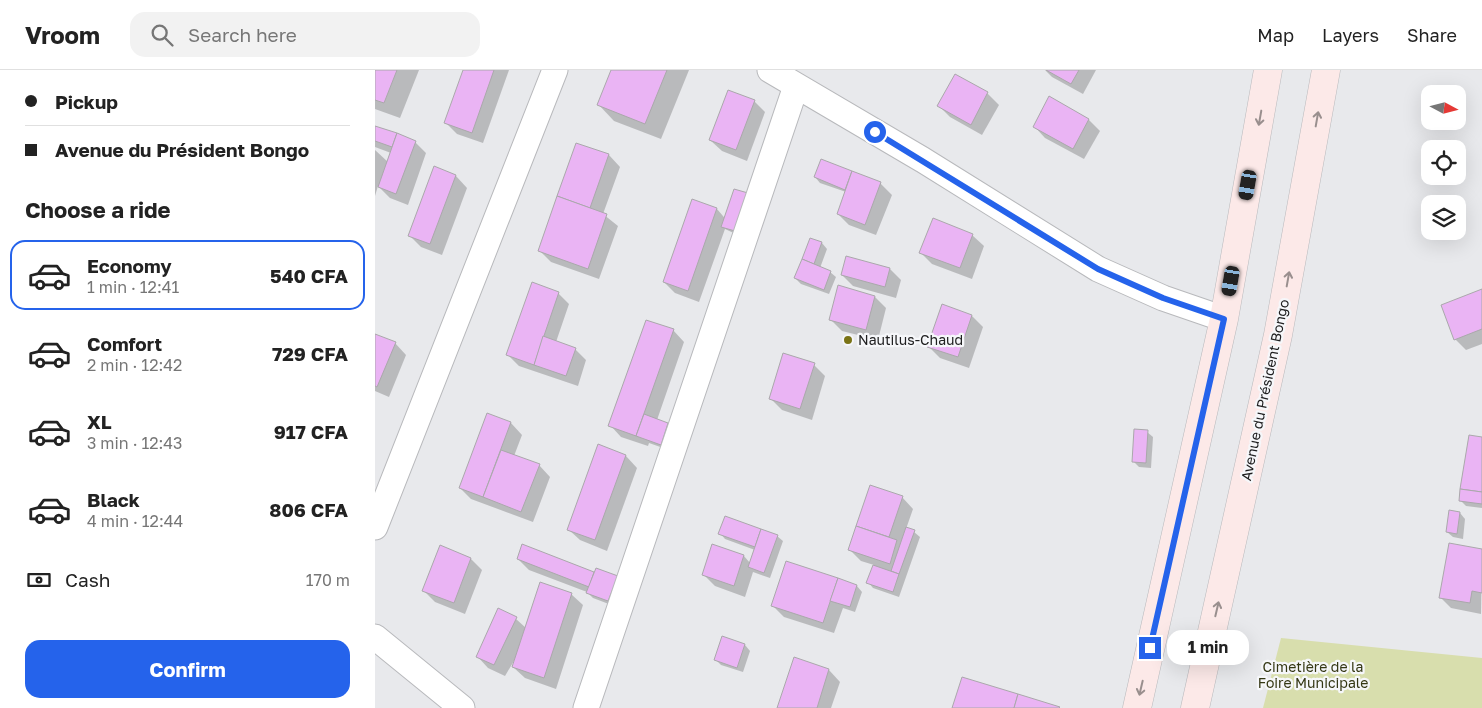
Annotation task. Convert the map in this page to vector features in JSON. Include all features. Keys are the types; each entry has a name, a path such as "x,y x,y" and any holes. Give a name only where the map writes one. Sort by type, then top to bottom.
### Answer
{"street":[{"path":"375,527 555,70"},
{"path":"770,70 923,160 1098,269 1163,298 1224,319"},
{"path":"1137,708 1224,319 1268,70"},
{"name":"Avenue du Président Bongo","path":"1195,708 1278,335 1325,70"},
{"path":"586,708 796,86"},
{"path":"375,637 463,708"}],"green space":[{"name":"Cimetière de la Foire Municipale","path":"1281,638 1482,658 1482,708 1263,708"}],"building":[{"path":"375,70 397,70 384,103 375,100"},
{"path":"463,70 494,70 472,133 444,123"},
{"path":"611,70 667,70 645,124 597,105"},
{"path":"1046,70 1079,70 1071,84"},
{"path":"955,74 988,92 971,125 937,106"},
{"path":"728,90 755,100 736,150 709,140"},
{"path":"1049,96 1089,119 1073,149 1033,127"},
{"path":"375,126 397,133 392,147 375,141"},
{"path":"397,133 416,141 396,194 378,187"},
{"path":"576,143 609,154 590,208 557,196"},
{"path":"821,159 852,171 845,190 814,177"},
{"path":"434,166 456,175 430,244 408,236"},
{"path":"852,171 881,182 865,225 837,214"},
{"path":"734,189 748,193 735,231 721,227"},
{"path":"557,196 607,214 588,269 538,251"},
{"path":"692,199 717,208 688,291 663,282"},
{"path":"933,218 973,234 960,268 919,253"},
{"path":"810,238 822,242 814,264 802,259"},
{"path":"846,256 890,268 885,287 841,275"},
{"path":"802,259 831,271 824,290 794,278"},
{"path":"532,282 559,292 534,365 506,355"},
{"path":"838,285 875,296 866,330 829,320"},
{"path":"1482,289 1482,329 1454,340 1441,305"},
{"path":"942,304 972,315 958,357 927,347"},
{"path":"646,320 674,329 636,436 608,426"},
{"path":"375,334 396,342 377,387 375,386"},
{"path":"543,336 576,348 566,376 534,365"},
{"path":"783,353 815,363 800,409 769,399"},
{"path":"487,413 511,422 483,497 459,488"},
{"path":"644,414 668,423 661,445 636,436"},
{"path":"1134,429 1148,430 1146,463 1132,462"},
{"path":"1469,435 1482,437 1482,492 1460,489"},
{"path":"598,444 626,455 595,540 567,530"},
{"path":"501,450 540,464 521,512 483,497"},
{"path":"870,485 903,496 889,537 856,526"},
{"path":"1460,489 1482,492 1482,504 1459,501"},
{"path":"1449,510 1460,512 1457,534 1446,532"},
{"path":"725,516 761,529 755,547 718,534"},
{"path":"856,526 897,540 890,564 848,550"},
{"path":"906,527 915,530 899,574 891,571"},
{"path":"761,529 778,535 764,573 748,567"},
{"path":"1449,543 1482,549 1482,593 1472,591 1470,603 1439,598"},
{"path":"522,544 594,572 589,587 517,559"},
{"path":"712,544 744,555 734,586 702,575"},
{"path":"440,545 471,558 454,603 422,591"},
{"path":"786,561 838,578 823,623 771,606"},
{"path":"873,565 899,574 893,592 866,583"},
{"path":"596,568 618,576 608,601 586,593"},
{"path":"838,578 857,585 850,607 830,601"},
{"path":"540,582 572,593 544,678 512,667"},
{"path":"498,608 517,617 494,665 476,657"},
{"path":"722,636 745,644 737,668 714,660"},
{"path":"794,657 829,669 817,708 777,708"},
{"path":"962,677 1018,694 1014,708 952,708"},
{"path":"1018,694 1060,707 1014,708"}],"place":[{"name":"Nautilus-Chaud","path":"848,340"}],"route":[{"path":"875,132 1098,269 1163,298 1224,319 1150,648"}]}
